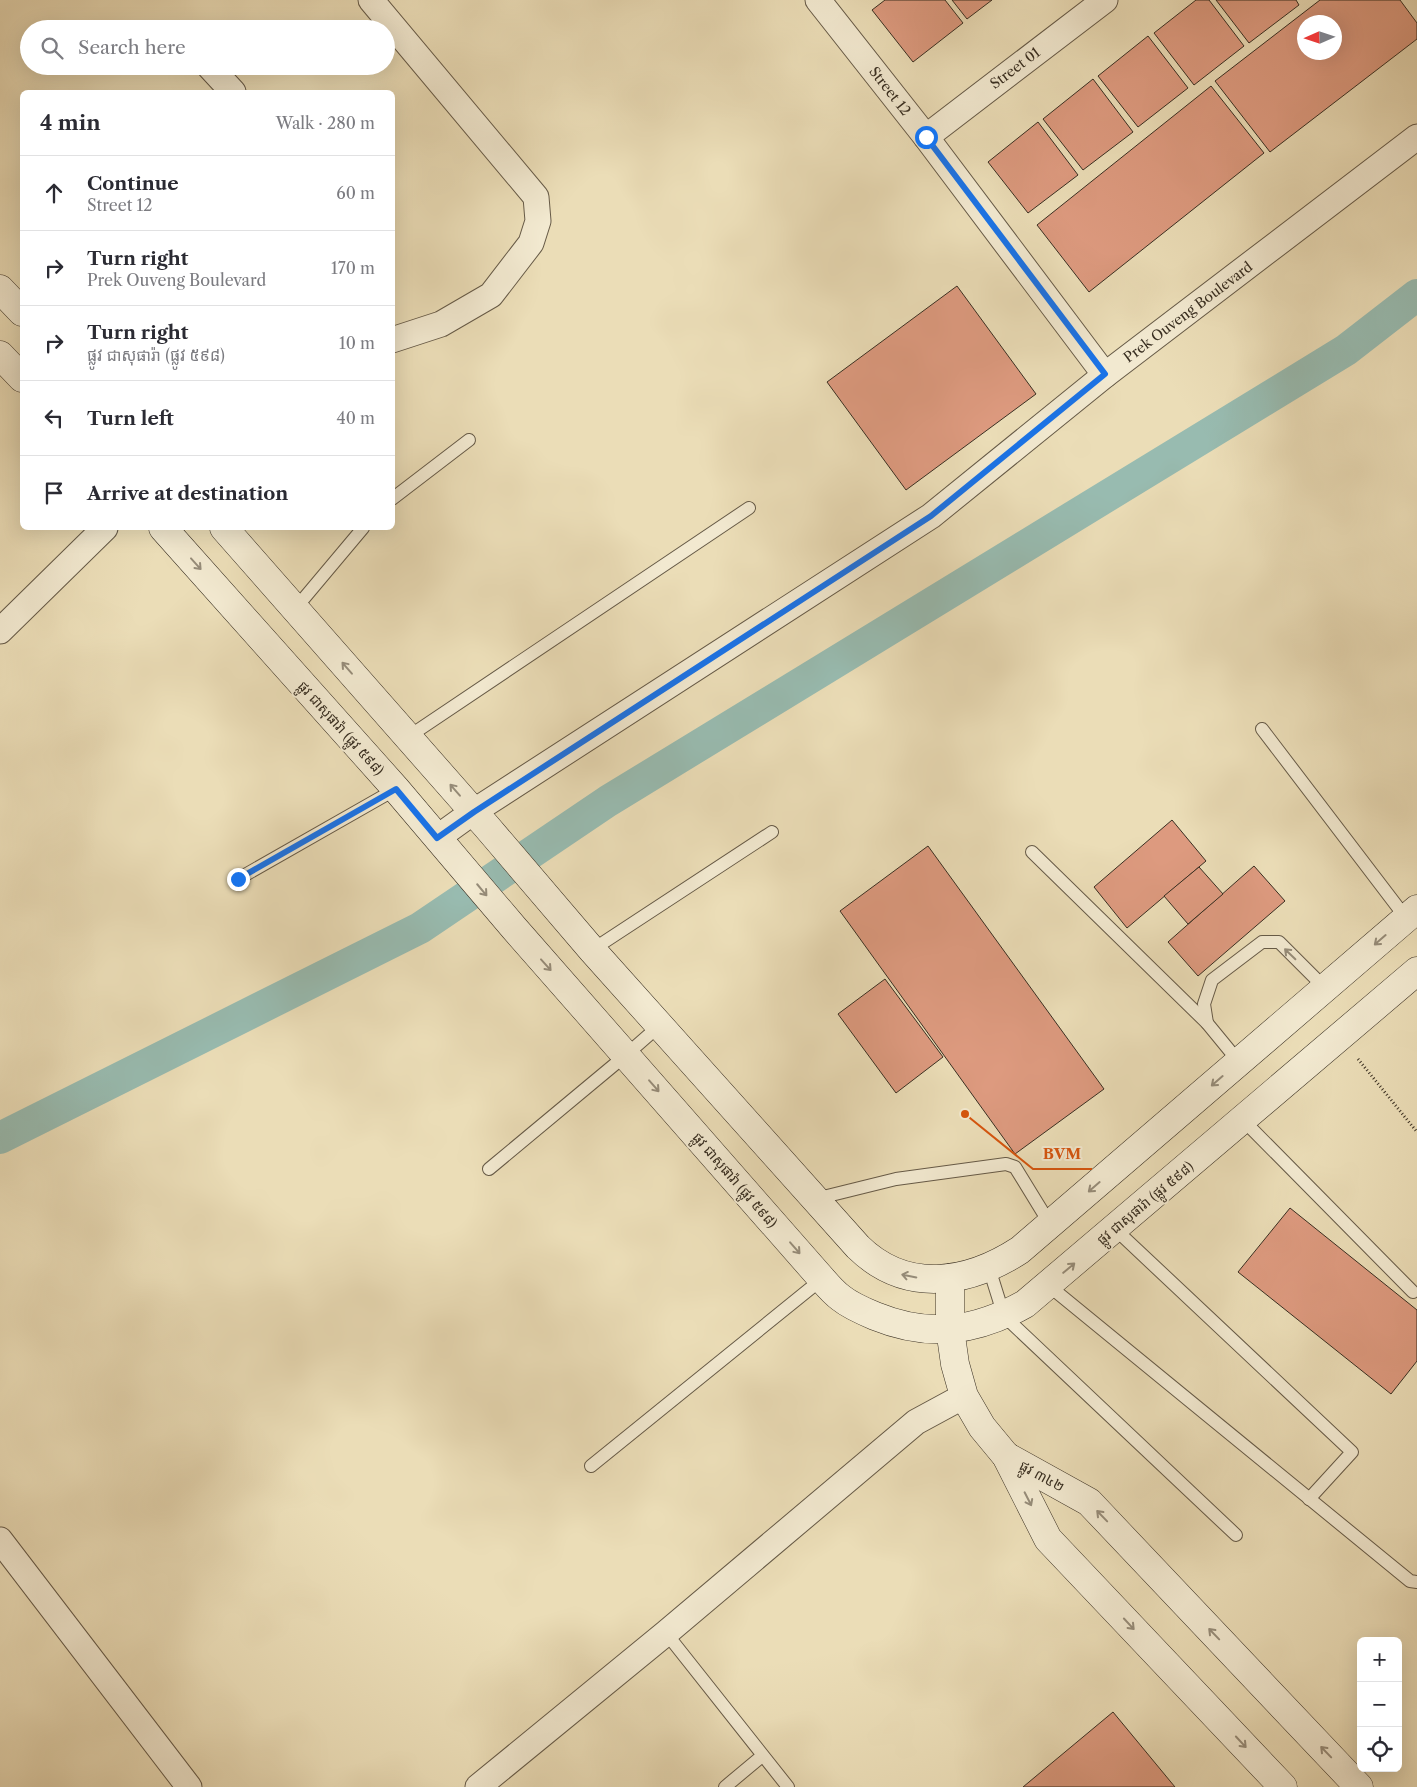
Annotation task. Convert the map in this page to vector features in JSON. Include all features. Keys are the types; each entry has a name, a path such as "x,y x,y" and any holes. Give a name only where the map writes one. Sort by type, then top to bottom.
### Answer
{"main road":[{"path":"0,289 20,310"},
{"path":"0,355 20,376"},
{"name":"ផ្លូវ ជាសុផារ៉ា (ផ្លូវ ៥៩៨)","path":"165,530 396,789 514,928 822,1279 841,1299 864,1312 892,1323 930,1330 950,1329 971,1326 1004,1316 1025,1304 1417,971"},
{"path":"226,530 480,819 592,950 858,1247 871,1260 899,1274 914,1277 950,1278 972,1274 989,1268 1020,1250 1411,913"},
{"path":"950,1278 950,1329 955,1364 964,1396 982,1427 1006,1456"},
{"name":"ផ្លូវ ៣៤២","path":"1006,1456 1048,1539 1283,1787"},
{"name":"ផ្លូវ ៣៤២","path":"1006,1456 1089,1502 1359,1787"}],"street":[{"path":"370,0 387,20"},
{"name":"Street 12","path":"818,0 926,137 1105,374"},
{"name":"Street 01","path":"926,137 1105,0"},
{"path":"395,30 536,197 538,221 531,242 491,295 441,324 395,339"},
{"path":"217,75 231,90"},
{"name":"Prek Ouveng Boulevard","path":"444,846 480,819 931,516 1105,374 1417,137"},
{"path":"0,631 103,530"},
{"path":"478,1787 666,1633 916,1422 964,1396"},
{"path":"0,1540 189,1787"}],"lane":[{"path":"395,496 469,440"},
{"path":"408,737 749,508"},
{"path":"295,609 361,530"},
{"path":"1262,729 1411,913"},
{"path":"238,879 396,789"},
{"path":"592,950 772,832"},
{"path":"1032,852 1207,1023 1239,1062"},
{"path":"1207,1023 1204,1004 1212,980 1262,942 1279,942 1325,988"},
{"path":"489,1169 660,1026"},
{"path":"1243,1120 1413,1292"},
{"path":"816,1199 896,1179 1006,1164 1015,1166 1050,1224"},
{"path":"1115,1229 1352,1452 1309,1499"},
{"path":"989,1268 1004,1316 1236,1535"},
{"path":"591,1466 822,1279"},
{"path":"1048,1285 1410,1581 1417,1582"},
{"path":"666,1633 788,1787"},
{"path":"725,1787 762,1756"}],"path":[{"path":"1340,1037 1417,1132"}],"building":[{"path":"885,0 945,0 963,23 913,62 872,10"},
{"path":"952,0 992,0 967,19"},
{"path":"1196,0 1209,0 1244,46 1194,85 1154,33"},
{"path":"1216,0 1296,0 1299,5 1249,43"},
{"path":"1320,0 1400,0 1417,23 1417,39 1270,152 1215,81 1297,18 1297,60 1342,60 1342,15 1301,15"},
{"path":"1148,36 1188,88 1138,127 1098,76"},
{"path":"1093,79 1133,132 1083,170 1043,119"},
{"path":"1211,86 1264,153 1089,292 1037,225"},
{"path":"1038,122 1078,175 1028,213 988,162"},
{"path":"957,286 1036,394 906,490 827,382"},
{"path":"1172,820 1206,861 1127,928 1094,887"},
{"path":"928,846 1104,1089 1015,1154 840,911"},
{"path":"1254,866 1285,901 1198,976 1168,942"},
{"path":"1199,867 1223,894 1188,924 1164,896"},
{"path":"885,979 943,1057 896,1093 838,1014"},
{"path":"1290,1208 1417,1310 1417,1361 1391,1394 1238,1272"},
{"path":"1113,1712 1175,1787 1023,1787"}],"waterway":[{"path":"0,1138 420,928 608,801 1346,350 1417,295"}],"place":[{"name":"BVM","path":"965,1114"}],"route":[{"path":"238,879 396,789 437,838 474,812 931,516 1105,374 926,137"}]}
